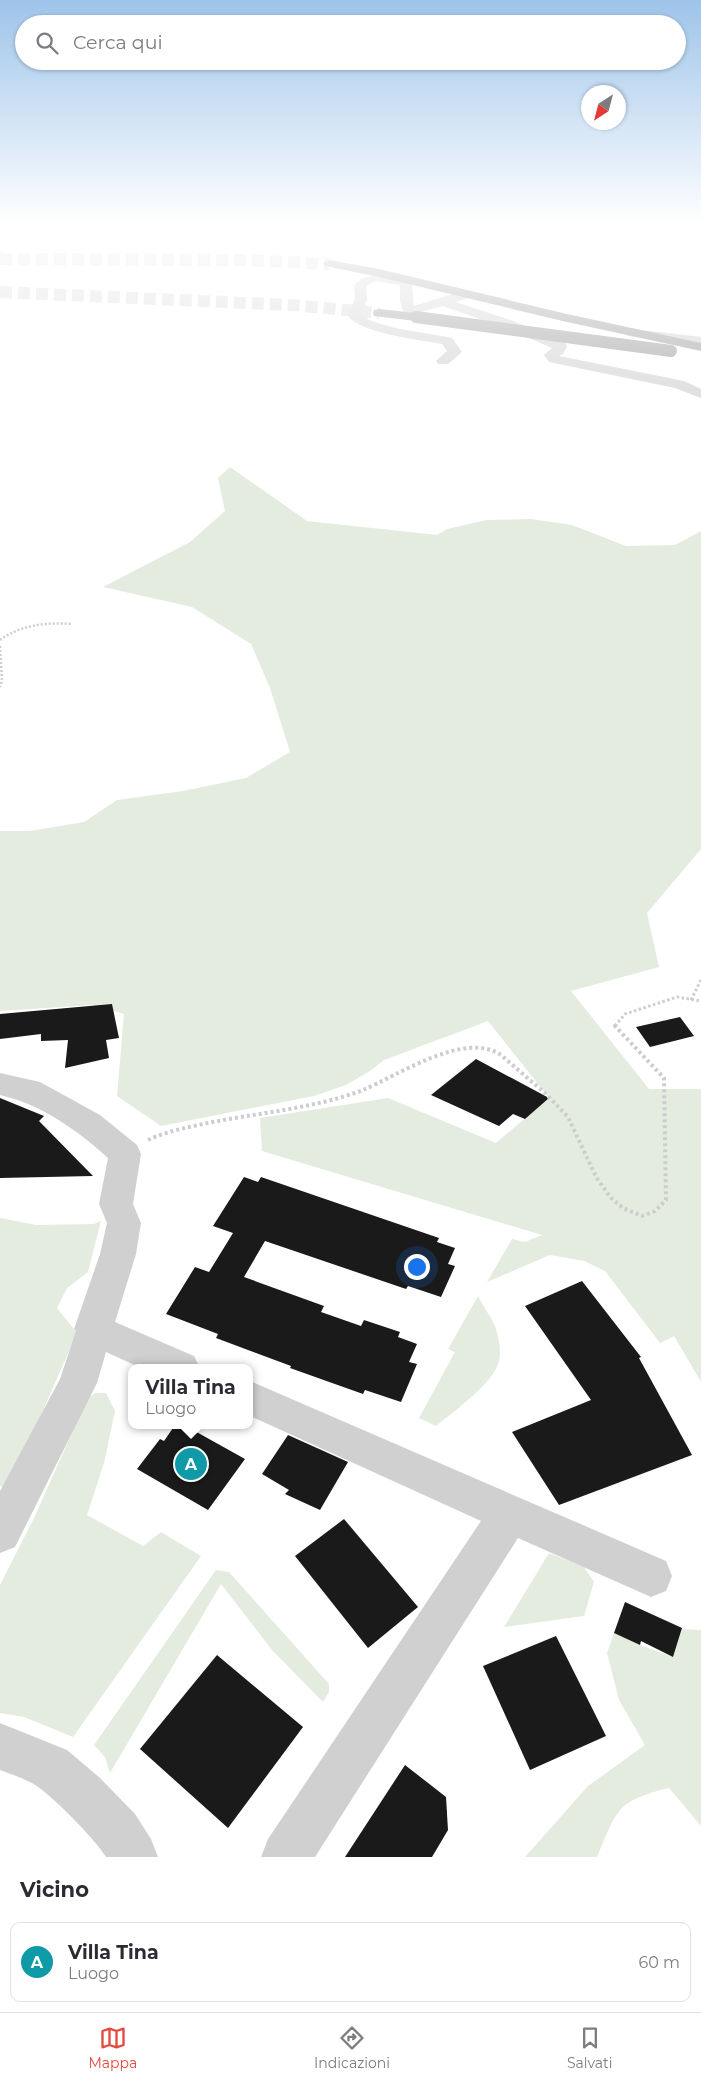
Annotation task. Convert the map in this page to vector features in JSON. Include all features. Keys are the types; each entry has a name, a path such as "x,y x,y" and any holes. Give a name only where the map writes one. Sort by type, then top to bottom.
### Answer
{"highway":[{"path":"542,312 701,347"},
{"path":"380,313 408,314 701,356"}],"street":[{"path":"356,312 354,316 360,321 374,326 447,341 456,352 443,361"},
{"path":"408,314 415,312"},
{"path":"472,312 508,324 560,346 558,351 551,355 554,358 679,384 701,394"},
{"path":"633,333 701,341"},
{"path":"0,1084 29,1090 89,1123 125,1154 116,1204 124,1223 118,1254 93,1329 78,1383 0,1533"},
{"path":"93,1329 172,1364"},
{"path":"253,1399 651,1576"},
{"path":"286,1857 510,1513"},
{"path":"0,1746 50,1767 83,1795 118,1831 133,1857"}],"path":[{"path":"0,640 9,634 38,624 50,622 71,624"},
{"path":"0,646 2,681 0,687"},
{"path":"691,1000 701,980"},
{"path":"125,1154 161,1133 241,1115 348,1095 440,1056 467,1048 478,1047 496,1051 568,1115 580,1147 609,1196 623,1208 642,1216 655,1211 666,1200 664,1078 615,1026 625,1014 677,997 701,1001"}],"shaded area":[{"path":"230,467 307,521 437,535 447,529 487,520 531,519 572,525 626,546 675,545 701,531 701,849 647,913 659,967 571,991 649,1089 701,1089 701,1382 674,1336 660,1343 605,1271 584,1261 550,1255 487,1282 512,1239 525,1242 542,1235 262,1151 260,1118 388,1098 496,1143 549,1098 488,1021 384,1060 346,1085 314,1096 161,1126 117,1096 124,1014 93,1005 0,1011 0,831 30,831 84,822 117,800 183,791 246,778 290,752 270,688 251,644 192,607 103,587 190,542 225,511 218,478"},
{"path":"0,1218 36,1225 94,1224 101,1221 88,1272 67,1288 57,1308 77,1333 36,1426 3,1487 0,1486"},
{"path":"478,1296 495,1326 500,1348 499,1361 496,1370 481,1388 436,1426 419,1418 455,1352 448,1349"},
{"path":"95,1393 106,1393 115,1411 104,1463 87,1515 143,1546 161,1532 201,1556 73,1737 24,1717 0,1713 0,1585 35,1516 87,1399"},
{"path":"549,1553 584,1567 594,1582 584,1616 504,1627"},
{"path":"216,1570 229,1572 329,1684 329,1692 323,1702 272,1650 221,1584 110,1773 105,1757 94,1745"},
{"path":"682,1629 701,1630 701,1826 669,1788 651,1793 626,1804 611,1825 597,1857 525,1857 588,1786 645,1745 619,1700 607,1653 614,1633 673,1657"}],"building":[{"path":"112,1004 119,1038 106,1040 109,1058 65,1068 68,1040 41,1041 41,1034 0,1039 0,1014"},
{"path":"680,1017 694,1036 650,1047 636,1027"},
{"path":"476,1059 549,1098 525,1119 513,1114 499,1126 431,1095"},
{"path":"0,1098 44,1116 39,1121 93,1176 0,1178"},
{"path":"244,1177 258,1182 261,1177 439,1238 437,1242 455,1248 448,1264 455,1266 441,1297 408,1286 406,1289 265,1241 244,1277 324,1306 321,1312 361,1326 364,1320 400,1332 398,1337 417,1344 409,1362 417,1364 401,1402 365,1390 363,1394 290,1368 291,1366 216,1338 218,1334 166,1314 195,1267 209,1272 233,1233 213,1226"},
{"path":"582,1281 641,1357 639,1358 692,1455 559,1505 512,1432 591,1400 525,1306"},
{"path":"172,1429 191,1429 245,1459 208,1510 137,1469 160,1439 164,1441"},
{"path":"288,1435 348,1462 320,1510 285,1494 289,1490 262,1474"},
{"path":"344,1519 418,1607 368,1648 295,1556"},
{"path":"625,1602 682,1628 673,1657 641,1641 640,1645 614,1633"},
{"path":"556,1636 606,1736 530,1770 483,1666"},
{"path":"217,1655 303,1727 228,1828 140,1749"},
{"path":"405,1765 446,1797 448,1830 432,1857 345,1857"}],"tunnel":[{"path":"365,312 379,313"}],"place":[{"name":"Villa Tina","path":"191,1464"}]}
